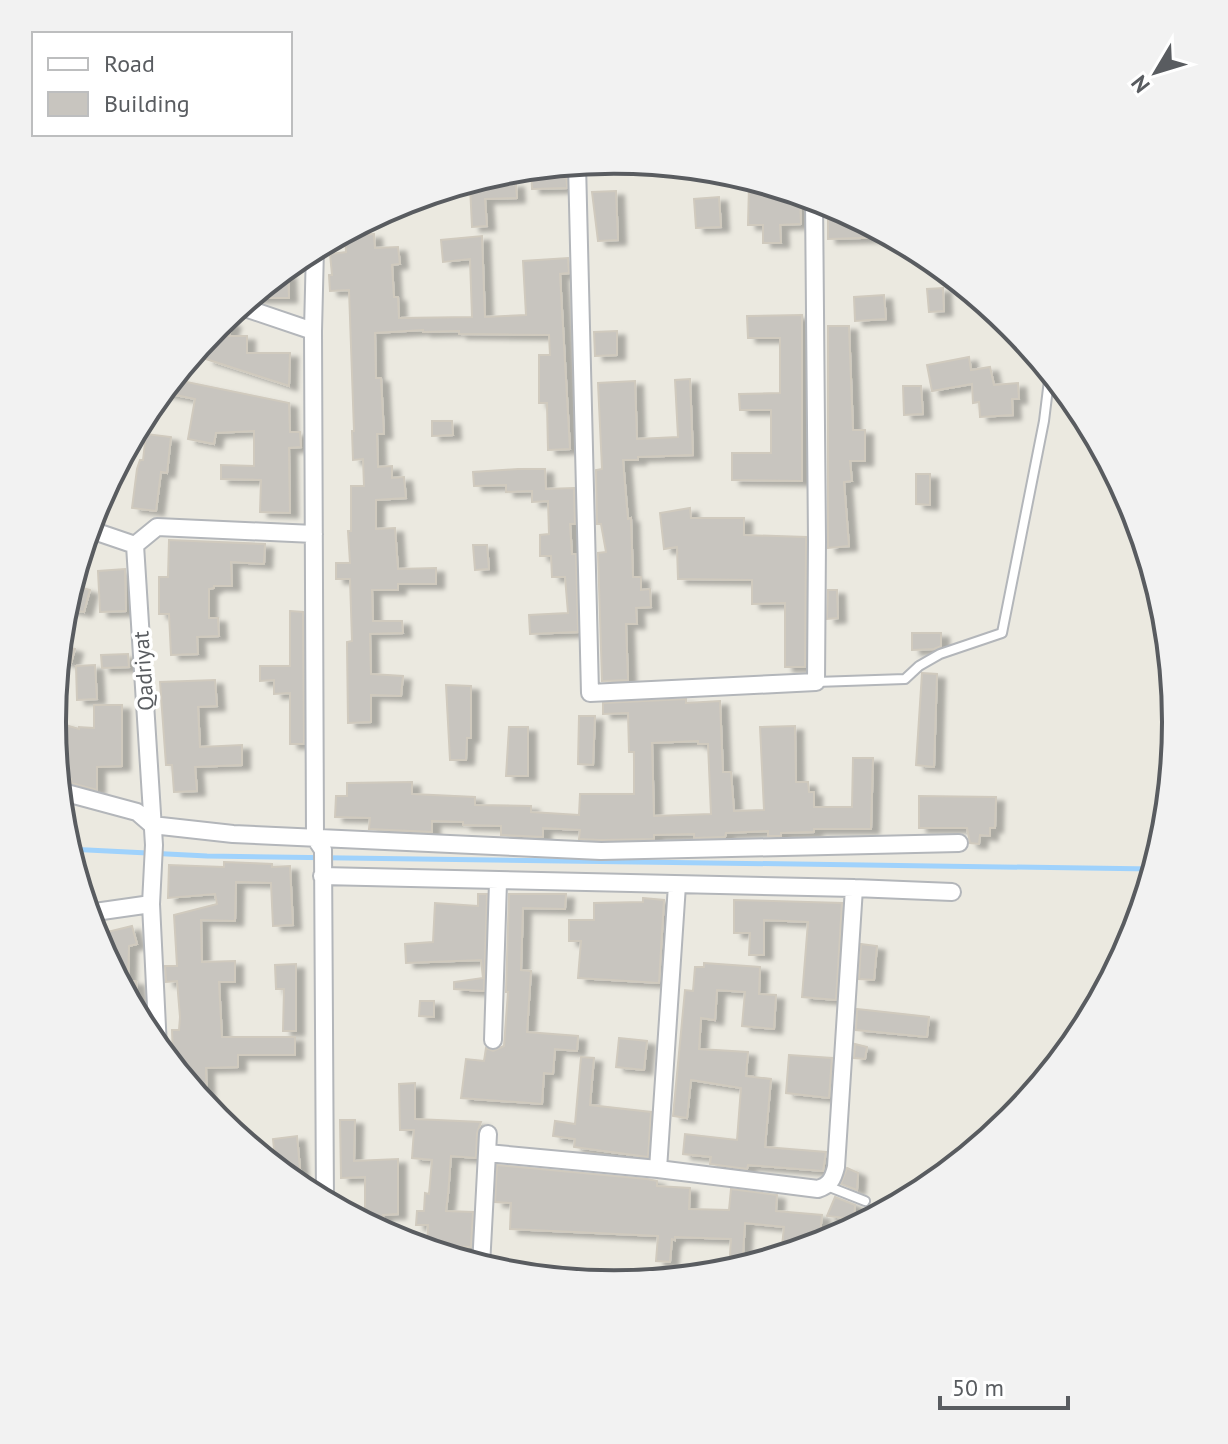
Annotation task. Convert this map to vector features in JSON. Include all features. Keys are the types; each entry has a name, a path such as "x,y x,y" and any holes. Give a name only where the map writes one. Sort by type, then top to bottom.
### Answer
{"street":[{"path":"577,175 590,693 816,682 814,212"},
{"path":"315,263 314,534 325,1187"},
{"path":"252,311 313,331"},
{"path":"100,533 135,545 157,527 314,534"},
{"name":"Qadriyat","path":"135,545 154,852 151,904 157,1024"},
{"path":"71,794 137,812 152,825 233,834 321,857 498,882 952,892"},
{"path":"321,857 959,843"},
{"path":"493,1040 498,882"},
{"path":"658,1169 677,885"},
{"path":"487,1153 658,1169 818,1189 827,1186 836,1167 854,888"},
{"path":"100,911 151,904"},
{"path":"482,1253 488,1134"}],"lane":[{"path":"816,682 905,679 919,666 940,654 1002,633 1048,387"},
{"path":"827,1186 865,1201"}],"building":[{"path":"566,176 567,188 532,189 532,181"},
{"path":"516,183 517,198 485,199 487,226 472,227 470,193"},
{"path":"616,191 618,240 598,241 592,192"},
{"path":"749,191 800,207 801,224 780,225 781,243 763,243 763,225 748,225"},
{"path":"719,197 721,227 696,228 694,199"},
{"path":"828,218 869,238 828,239"},
{"path":"365,234 374,234 375,248 398,247 400,264 392,265 399,318 472,317 470,259 443,262 441,240 482,236 485,317 526,315 523,261 568,258 569,273 560,274 570,449 548,450 547,403 539,403 539,355 550,355 549,335 459,334 459,331 423,330 375,333 376,378 381,378 384,434 377,434 378,467 392,466 392,478 404,477 406,498 376,500 376,529 395,528 398,569 436,568 436,584 398,584 398,590 372,590 373,621 402,621 403,633 370,634 371,674 403,676 401,696 371,695 371,722 348,723 347,642 352,641 350,579 336,579 336,563 350,563 348,531 351,531 351,486 364,486 363,459 353,460 349,290 330,291 329,275 332,275 330,254 346,252 346,244"},
{"path":"288,281 289,298 267,298"},
{"path":"943,288 944,311 929,312 927,289"},
{"path":"884,295 886,319 855,321 854,297"},
{"path":"802,315 802,481 732,480 732,453 771,453 771,410 740,410 739,394 780,393 780,338 748,338 747,316"},
{"path":"828,326 849,326 853,430 865,430 865,461 850,461 852,481 844,482 849,546 828,548"},
{"path":"617,331 617,355 595,356 594,332"},
{"path":"230,332 229,336 247,336 247,353 290,353 289,386 206,359"},
{"path":"969,357 971,370 990,367 994,385 1018,383 1019,399 1012,399 1013,415 980,417 979,402 973,403 972,384 932,391 927,365"},
{"path":"690,379 693,455 623,460 628,519 631,518 633,577 641,577 641,590 650,589 651,607 636,608 637,624 626,624 628,680 602,681 598,553 606,552 601,524 597,524 596,470 602,469 598,383 635,381 637,439 678,437 675,380"},
{"path":"184,382 289,403 290,432 300,432 301,447 289,448 290,513 260,512 261,480 221,479 221,465 254,466 254,431 216,433 214,444 188,439 195,399 174,395"},
{"path":"903,386 921,386 923,414 904,415"},
{"path":"432,421 452,421 453,435 432,436"},
{"path":"148,434 171,437 167,473 161,472 156,511 132,508 137,469 140,460 143,460"},
{"path":"545,469 546,489 574,488 575,524 570,524 572,554 576,554 578,632 530,634 529,615 568,613 565,577 552,577 551,556 540,556 540,535 549,534 548,501 532,502 532,491 506,492 506,485 474,486 473,472"},
{"path":"916,474 930,474 930,505 916,504"},
{"path":"690,508 691,518 744,518 744,535 806,537 805,667 785,667 785,603 752,604 752,580 678,579 677,547 664,549 660,513"},
{"path":"169,540 265,544 264,564 231,562 232,586 209,589 209,618 218,618 219,636 197,637 198,654 171,655 169,614 159,614 159,577 168,577"},
{"path":"473,545 487,545 489,569 475,570"},
{"path":"125,569 126,611 100,612 98,571"},
{"path":"83,588 90,590 84,612 78,611"},
{"path":"828,590 837,590 838,618 827,619"},
{"path":"290,611 303,612 304,744 290,744 290,693 274,694 274,680 260,681 260,666 290,666"},
{"path":"912,633 941,633 941,646 912,650"},
{"path":"128,654 129,667 102,668 101,655"},
{"path":"95,665 97,699 77,700 76,666"},
{"path":"922,673 937,674 934,767 916,765"},
{"path":"215,680 217,706 198,707 200,747 242,745 242,765 195,767 197,791 174,792 172,765 166,765 160,682"},
{"path":"446,685 471,686 471,738 467,738 466,760 450,760"},
{"path":"686,699 686,703 720,701 723,772 731,772 734,811 764,810 760,727 795,726 796,782 808,782 809,792 814,792 814,807 852,807 853,758 873,758 871,829 814,829 814,832 781,833 781,836 768,836 768,831 726,833 725,837 694,838 694,834 654,835 654,839 601,840 579,839 580,830 543,828 543,837 501,835 501,826 463,825 463,822 432,821 432,832 369,829 370,818 335,817 336,796 347,796 347,783 412,782 412,794 475,797 475,805 531,806 531,812 579,815 580,794 634,794 634,752 629,752 628,713 603,714 603,703","holes":["698,741 698,744 708,744 711,814 654,816 652,743"]},
{"path":"94,705 122,705 122,766 97,767 97,790 71,783 67,758 66,725 79,729 94,728"},
{"path":"579,716 595,716 593,765 578,764"},
{"path":"509,727 528,727 528,776 506,776"},
{"path":"919,796 996,797 995,828 990,828 990,836 980,835 979,844 970,843 967,828 919,828"},
{"path":"224,862 290,866 293,925 273,926 271,883 236,882 235,921 201,920 202,962 235,961 235,982 219,982 222,1037 295,1037 295,1055 238,1055 238,1067 206,1068 206,1088 173,1047 172,1030 179,1030 180,1017 177,981 166,982 165,966 177,966 174,915 217,904 215,894 168,898 169,865 224,867"},
{"path":"478,894 487,894 484,991 454,989 454,982 483,978 481,960 406,963 405,944 433,942 435,903 478,906"},
{"path":"509,894 566,894 565,909 523,908 521,970 531,971 527,1032 578,1036 577,1051 555,1049 553,1074 544,1073 542,1104 461,1098 466,1059 484,1061 486,1048 493,1051 504,1046"},
{"path":"643,898 664,900 659,983 578,978 581,941 569,941 569,920 594,920 594,903 643,902"},
{"path":"734,900 842,903 836,1000 802,997 808,922 764,920 764,955 749,955 750,933 734,933"},
{"path":"132,926 137,944 129,946 128,974 123,964 108,932"},
{"path":"861,944 877,946 874,980 859,979"},
{"path":"704,963 760,967 759,994 776,995 774,1029 742,1026 745,992 717,990 715,1020 701,1018 699,1049 748,1052 746,1076 771,1079 765,1147 826,1152 823,1171 748,1165 747,1169 710,1164 711,1157 683,1154 685,1134 737,1140 741,1088 691,1080 687,1118 673,1116 685,990 693,991 695,967 704,967"},
{"path":"296,964 296,1031 283,1031 284,989 276,989 275,965"},
{"path":"420,1001 434,1001 434,1017 419,1016"},
{"path":"857,1009 929,1017 927,1037 856,1030"},
{"path":"619,1038 647,1041 644,1070 616,1067"},
{"path":"855,1044 867,1047 865,1059 854,1058"},
{"path":"789,1055 832,1058 829,1098 786,1093"},
{"path":"581,1057 594,1058 590,1105 651,1112 648,1157 574,1147 575,1139 553,1136 555,1121 575,1124"},
{"path":"415,1083 415,1119 481,1122 477,1133 476,1158 451,1156 446,1211 473,1212 471,1247 456,1246 428,1237 428,1225 416,1225 417,1211 424,1211 425,1193 429,1194 432,1160 412,1158 414,1130 400,1130 399,1084"},
{"path":"340,1120 355,1120 354,1161 398,1159 398,1214 383,1215 383,1218 365,1210 365,1177 341,1178"},
{"path":"297,1136 300,1171 274,1152 273,1139"},
{"path":"497,1165 647,1179 657,1181 657,1186 690,1188 689,1209 729,1210 731,1189 777,1195 776,1211 822,1215 821,1229 782,1243 784,1227 745,1223 743,1254 730,1257 731,1239 675,1237 675,1240 672,1239 670,1262 656,1261 658,1236 510,1229 511,1203 495,1202"},
{"path":"847,1168 858,1173 857,1190 841,1184"},
{"path":"835,1197 855,1205 854,1214 845,1218 827,1216"}],"waterway":[{"path":"82,850 207,856 1142,869"}]}
